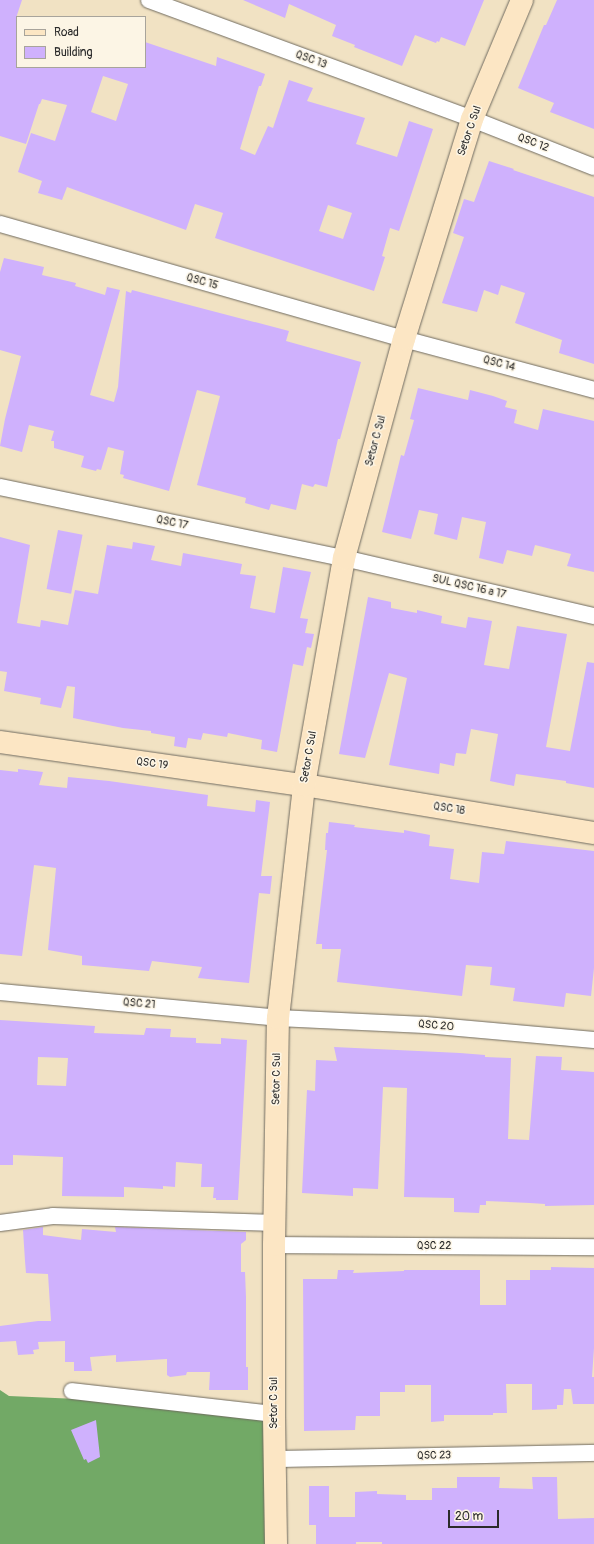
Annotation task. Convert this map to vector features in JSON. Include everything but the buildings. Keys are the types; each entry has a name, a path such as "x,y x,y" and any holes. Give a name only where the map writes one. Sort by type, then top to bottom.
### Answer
{"street":[{"name":"QSC 13","path":"149,0 472,120"},
{"name":"Setor C Sul","path":"276,1544 274,1459 274,1245 276,1223 278,1018 304,785 344,558 404,339 472,120 522,0"},
{"name":"QSC 12","path":"472,120 594,167"},
{"name":"QSC 15","path":"0,224 404,339"},
{"name":"QSC 14","path":"404,339 594,390"},
{"name":"QSC 17","path":"0,487 344,558"},
{"name":"SUL QSC 16 a 17","path":"344,558 594,616"},
{"name":"QSC 19","path":"0,742 304,785"},
{"name":"QSC 18","path":"304,785 594,833"},
{"name":"QSC 21","path":"0,992 278,1018"},
{"name":"QSC 20","path":"278,1018 425,1025 594,1040"},
{"path":"0,1223 54,1216 276,1223"},
{"name":"QSC 22","path":"274,1245 594,1247"},
{"path":"72,1391 274,1414"},
{"name":"QSC 23","path":"274,1459 594,1453"}],"green space":[{"path":"0,1390 9,1396 285,1408 284,1544 0,1544"}]}
